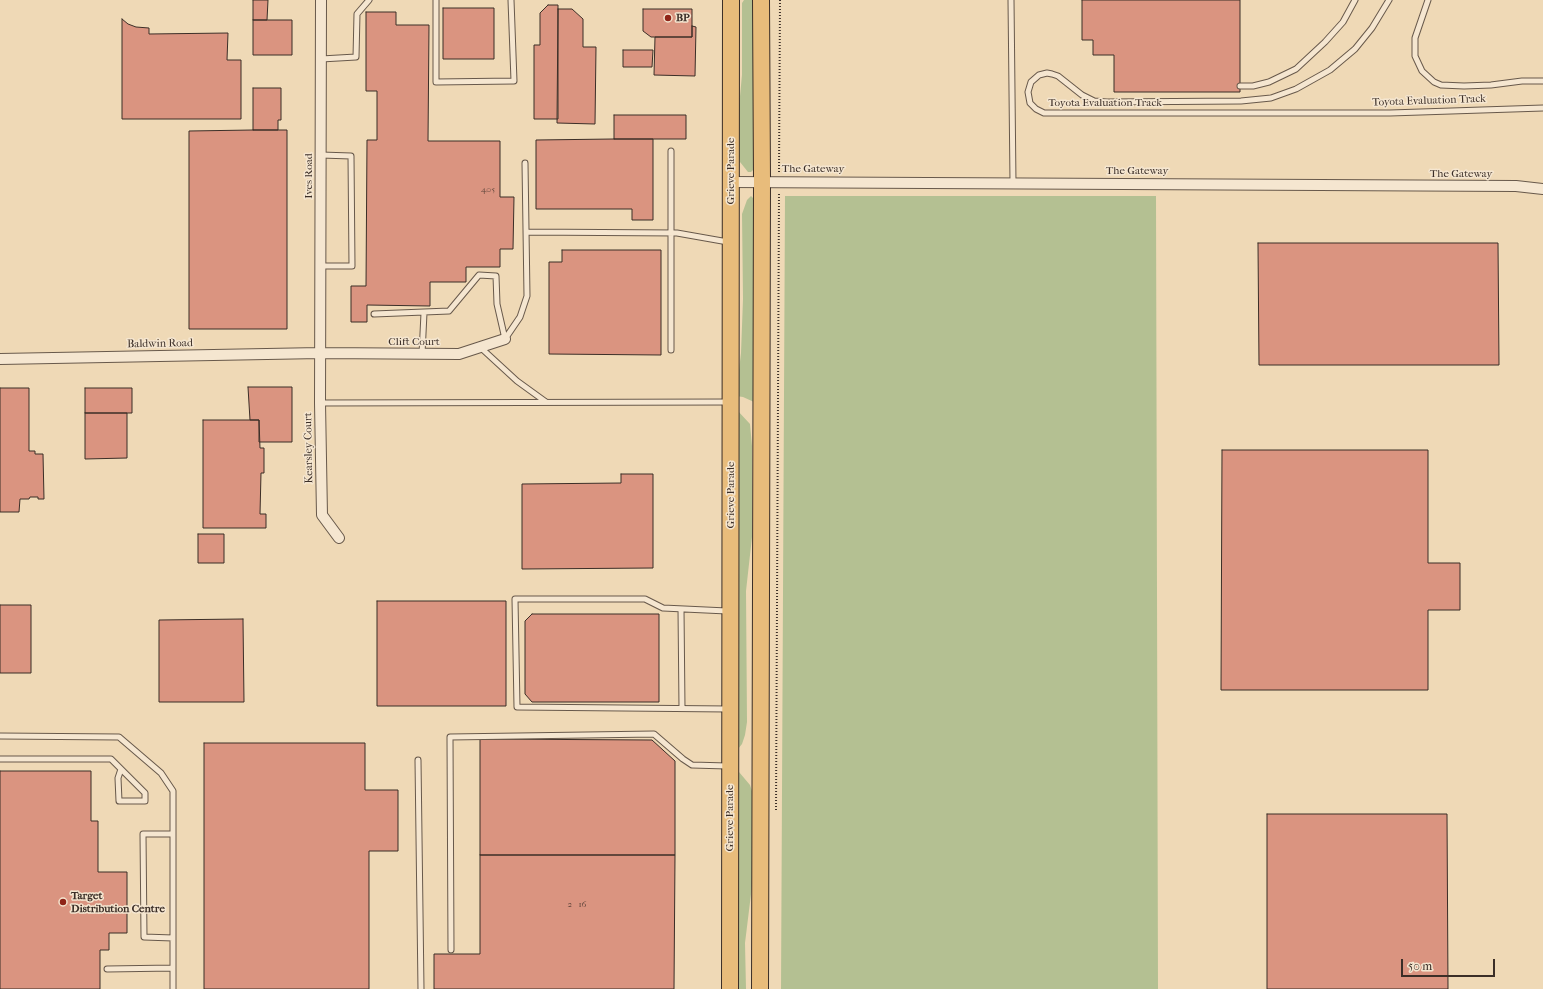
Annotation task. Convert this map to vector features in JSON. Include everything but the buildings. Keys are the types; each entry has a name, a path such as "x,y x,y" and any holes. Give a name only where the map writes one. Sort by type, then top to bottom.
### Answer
{"main road":[{"name":"Grieve Parade","path":"730,989 731,0"},
{"path":"760,989 761,0"}],"street":[{"name":"Ives Road","path":"320,353 321,0"},
{"name":"The Gateway","path":"731,182 1013,182 1516,186 1543,189"},
{"name":"Clift Court","path":"320,353 459,354 505,339"},
{"name":"Baldwin Road","path":"0,359 320,353"},
{"name":"Kearsley Court","path":"320,353 322,515 339,538"}],"lane":[{"path":"321,59 356,57 357,14 369,0"},
{"path":"436,0 436,82 514,81 511,0"},
{"path":"1011,0 1013,182"},
{"path":"1240,86 1253,86 1269,82 1296,69 1325,42 1343,22 1355,0"},
{"name":"Toyota Evaluation Track","path":"1389,0 1372,28 1355,49 1330,70 1296,90 1271,98 1241,101 1094,101 1082,95 1058,76 1047,73 1039,75 1031,82 1028,92 1030,103 1036,109 1044,113 1390,113 1543,108"},
{"path":"1428,0 1415,38 1415,56 1422,72 1434,82 1441,85 1464,86 1495,85 1522,81 1543,81"},
{"path":"671,151 671,350"},
{"path":"320,266 352,266 351,156 321,155"},
{"path":"505,339 520,317 527,296 525,163"},
{"path":"526,232 671,233 731,243"},
{"path":"374,314 449,311 479,275 496,276 497,304 505,339"},
{"path":"422,354 424,313"},
{"path":"480,347 517,380 546,402"},
{"path":"320,403 731,402"},
{"path":"730,612 663,608 645,599 515,599 517,707 730,709"},
{"path":"681,609 682,708"},
{"path":"451,950 450,737 654,734 692,765 730,766"},
{"path":"0,736 119,736 160,773 173,791 173,989"},
{"path":"0,759 111,759 121,769 145,793 145,801 119,801 118,778 121,769"},
{"path":"418,760 421,989"},
{"path":"173,834 143,834 144,937 173,938"},
{"path":"107,969 173,968"}],"path":[{"path":"776,813 780,0"}],"green space":[{"path":"744,0 753,0 753,170 751,172 748,172 740,162 736,139 742,75 742,3"},
{"path":"751,196 753,198 754,402 743,397 736,396 741,353 743,299 742,214 747,200"},
{"path":"785,196 1156,196 1158,989 781,989"},
{"path":"737,410 750,424 752,446 752,537 746,591 747,722 742,744 738,749"},
{"path":"739,772 750,785 753,794 752,886 745,943 746,989 736,989 736,773"}],"place":[{"name":"BP","path":"668,18"},
{"name":"Target Distribution Centre","path":"63,902"}]}
